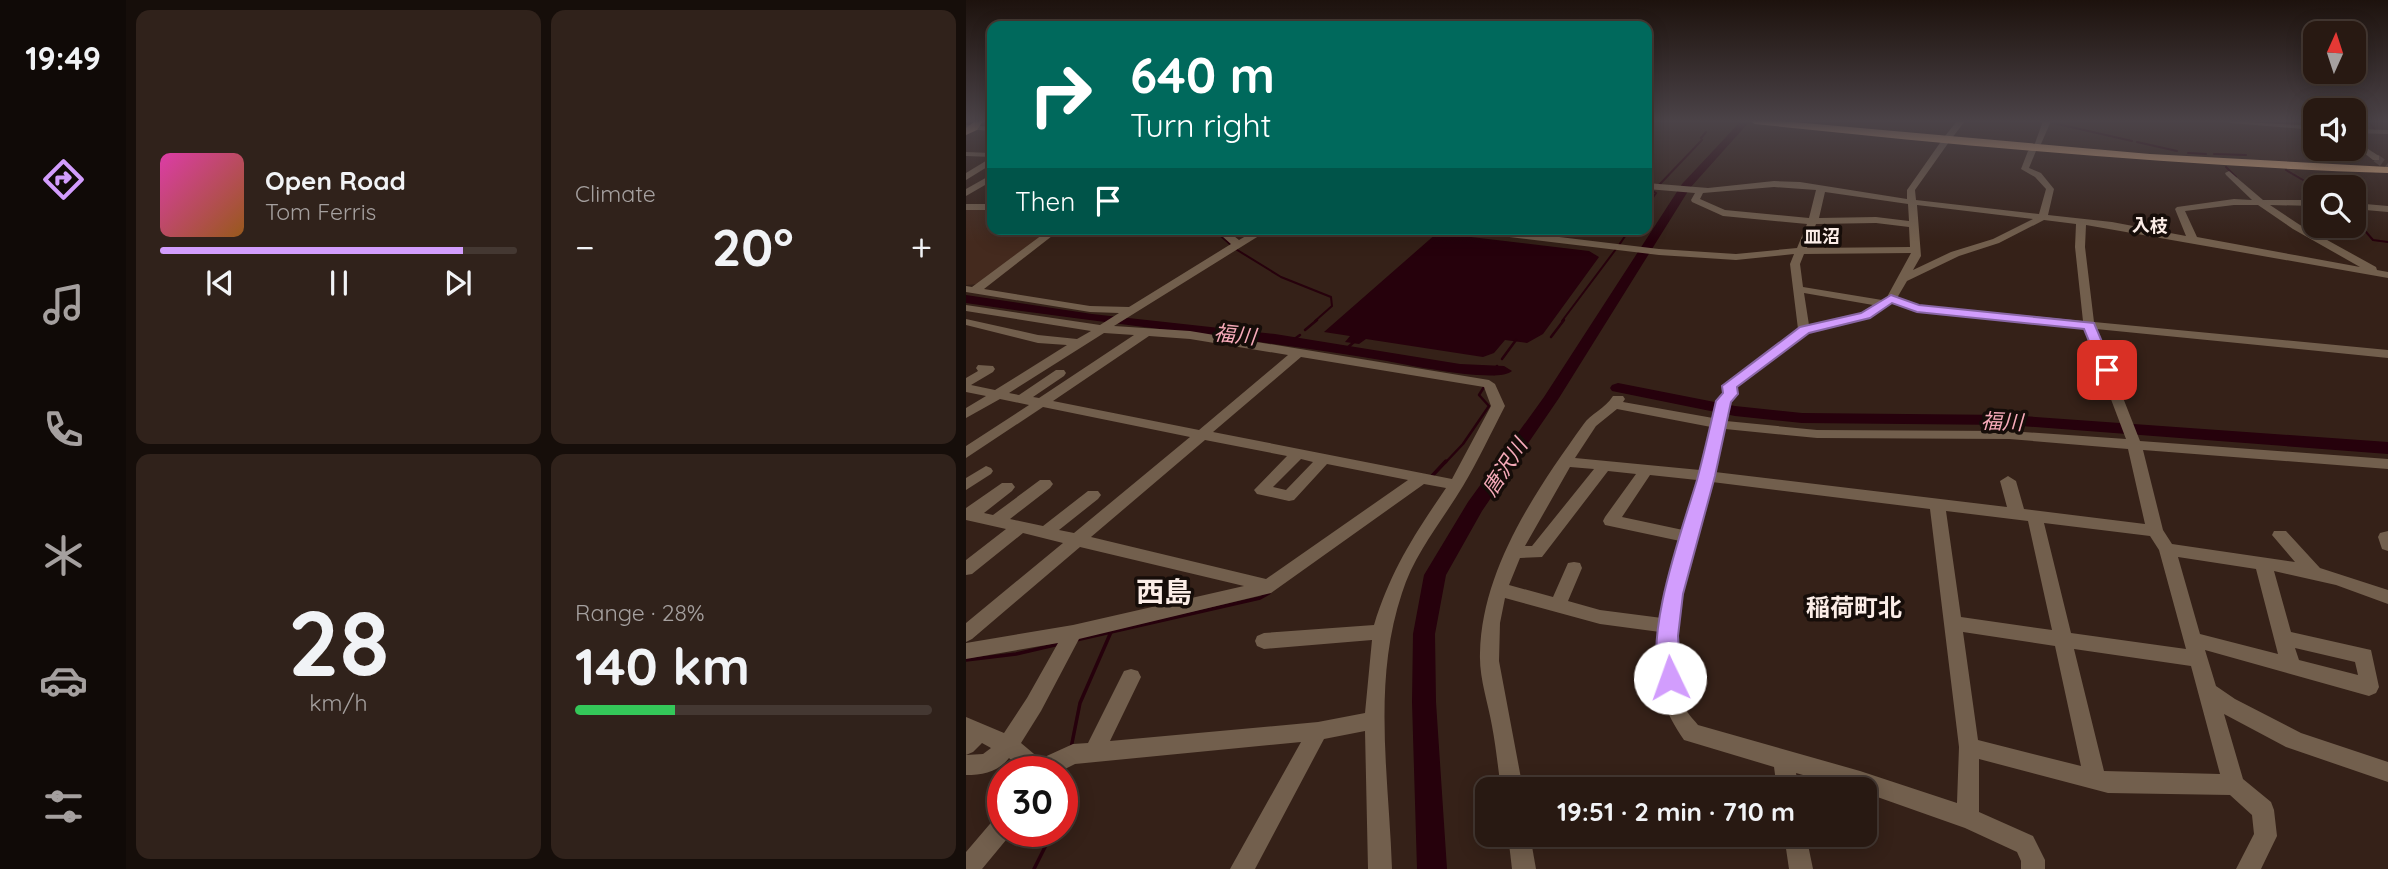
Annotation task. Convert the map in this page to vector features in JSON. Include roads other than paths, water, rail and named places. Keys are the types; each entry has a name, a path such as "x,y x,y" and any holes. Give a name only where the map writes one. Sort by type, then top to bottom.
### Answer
{"highway":[{"path":"2207,162 2388,170"}],"street":[{"path":"1931,162 1910,190 1916,256 1904,279 1887,301 1865,316 1804,330 1730,386 1731,394 1724,401 1673,594 1669,626 1671,700 1684,727 1691,733 1860,781 1968,818 2025,844 2033,860 2033,869"},
{"path":"1904,279 1955,254 1996,241 2043,217 2050,189 2038,175 2025,169 2028,162"},
{"path":"966,177 987,164"},
{"path":"2229,173 2243,188 2302,230 2384,274"},
{"path":"966,177 987,178"},
{"path":"966,193 987,181"},
{"path":"1652,187 1699,190 1780,184 2081,222 2384,274"},
{"path":"1804,330 1796,264 1821,189"},
{"path":"1699,190 1695,200 1719,212 1812,222 1870,220 1914,225"},
{"path":"2193,240 2180,209 2260,201 2303,203"},
{"path":"966,207 987,207"},
{"path":"2366,207 2388,209"},
{"path":"2081,222 2080,247 2089,326 2134,444 2155,531 2167,549 2234,785 2263,810 2266,836 2248,869"},
{"path":"970,289 1047,235"},
{"path":"1227,235 1238,244"},
{"path":"966,414 1254,235"},
{"path":"1517,235 1659,252 1735,257 1800,251 1915,250"},
{"path":"970,289 1090,309 1129,312"},
{"path":"1798,289 1887,301 1917,308 2388,354"},
{"path":"966,308 1062,324 1148,331 1489,384 1498,406 1456,485 1404,568 1394,590 1382,632 1374,720 1380,869"},
{"path":"981,325 997,313"},
{"path":"966,322 1038,339 1078,344"},
{"path":"1038,339 1062,324"},
{"path":"966,453 1148,331"},
{"path":"966,634 1298,353"},
{"path":"966,385 989,369 982,368"},
{"path":"1023,398 1060,373"},
{"path":"966,385 998,394 1456,485"},
{"path":"1510,777 1489,661 1491,618 1497,589 1515,551 1590,423 1609,412 1618,400 1719,422 1817,434 2009,435 2388,464"},
{"path":"1297,453 1262,490 1289,496 1324,458"},
{"path":"1568,462 1647,469 2155,531"},
{"path":"1515,551 1536,553 1605,465"},
{"path":"1647,469 1611,521 1689,537"},
{"path":"966,485 986,471"},
{"path":"966,650 1073,633 1265,588 1422,478"},
{"path":"2008,481 2026,516 2065,639 2095,779"},
{"path":"996,521 1045,484"},
{"path":"968,514 1007,487"},
{"path":"1046,532 1093,495"},
{"path":"1937,505 1969,747 1968,818"},
{"path":"968,514 1259,583 1265,588"},
{"path":"966,569 1021,526"},
{"path":"2280,535 2315,573"},
{"path":"2388,537 2388,545"},
{"path":"2167,549 2315,573 2363,586 2388,597"},
{"path":"2264,565 2291,666"},
{"path":"1558,605 1574,568"},
{"path":"1497,589 1600,617 1669,626"},
{"path":"1953,623 2198,659"},
{"path":"1264,641 1382,632"},
{"path":"966,765 989,763 1007,746 1073,633"},
{"path":"2192,639 2369,687 2364,656 2283,638"},
{"path":"1094,752 1130,677"},
{"path":"2207,691 2227,706 2282,737 2388,772"},
{"path":"1069,756 1318,730 1374,720"},
{"path":"1242,869 1318,730"},
{"path":"971,734 1007,746 1021,756"},
{"path":"1969,747 2108,783 2234,785"},
{"path":"1784,761 1786,777"},
{"path":"1380,844 1385,869"},
{"path":"967,869 987,845"},
{"path":"1521,847 1524,869"},
{"path":"1797,847 1801,869"}],"waterway":[{"path":"1659,185 1681,162"},
{"name":"唐沢川","path":"1432,869 1424,702 1424,634 1435,575 1475,507 1551,398 1686,186 1709,162"},
{"path":"2226,167 2236,177"},
{"path":"2286,170 2303,180"},
{"path":"1652,191 1656,193 1652,199"},
{"path":"2366,232 2373,240 2388,242"},
{"path":"1220,235 1231,245"},
{"path":"1619,245 1626,235"},
{"path":"1234,248 1281,277 1331,297 1332,306 1315,321"},
{"path":"1562,321 1616,249"},
{"name":"福川","path":"966,299 1092,318 1275,338 1460,369 1504,371"},
{"path":"1305,330 1317,320"},
{"path":"1551,337 1564,320"},
{"path":"1293,340 1300,335"},
{"path":"1502,359 1516,340"},
{"path":"1346,349 1354,342"},
{"name":"福川","path":"1494,374 1497,366"},
{"path":"1445,463 1463,444 1489,406 1479,395 1484,387"},
{"name":"福川","path":"1618,388 1735,411 1802,418 2009,420 2388,448"},
{"path":"1432,476 1446,461"},
{"path":"1111,632 1260,598 1269,593"},
{"path":"1071,748 1080,703 1111,632"},
{"path":"1076,640 1111,632"},
{"path":"966,660 1016,654 1059,644"},
{"path":"1034,869 1045,847"}],"tunnel":[{"path":"2381,162 2388,167"}],"district":[{"name":"入枝","path":"2150,225"},
{"name":"皿沼","path":"1822,236"},
{"name":"西島","path":"1164,591"},
{"name":"稲荷町北","path":"1854,607"}]}
